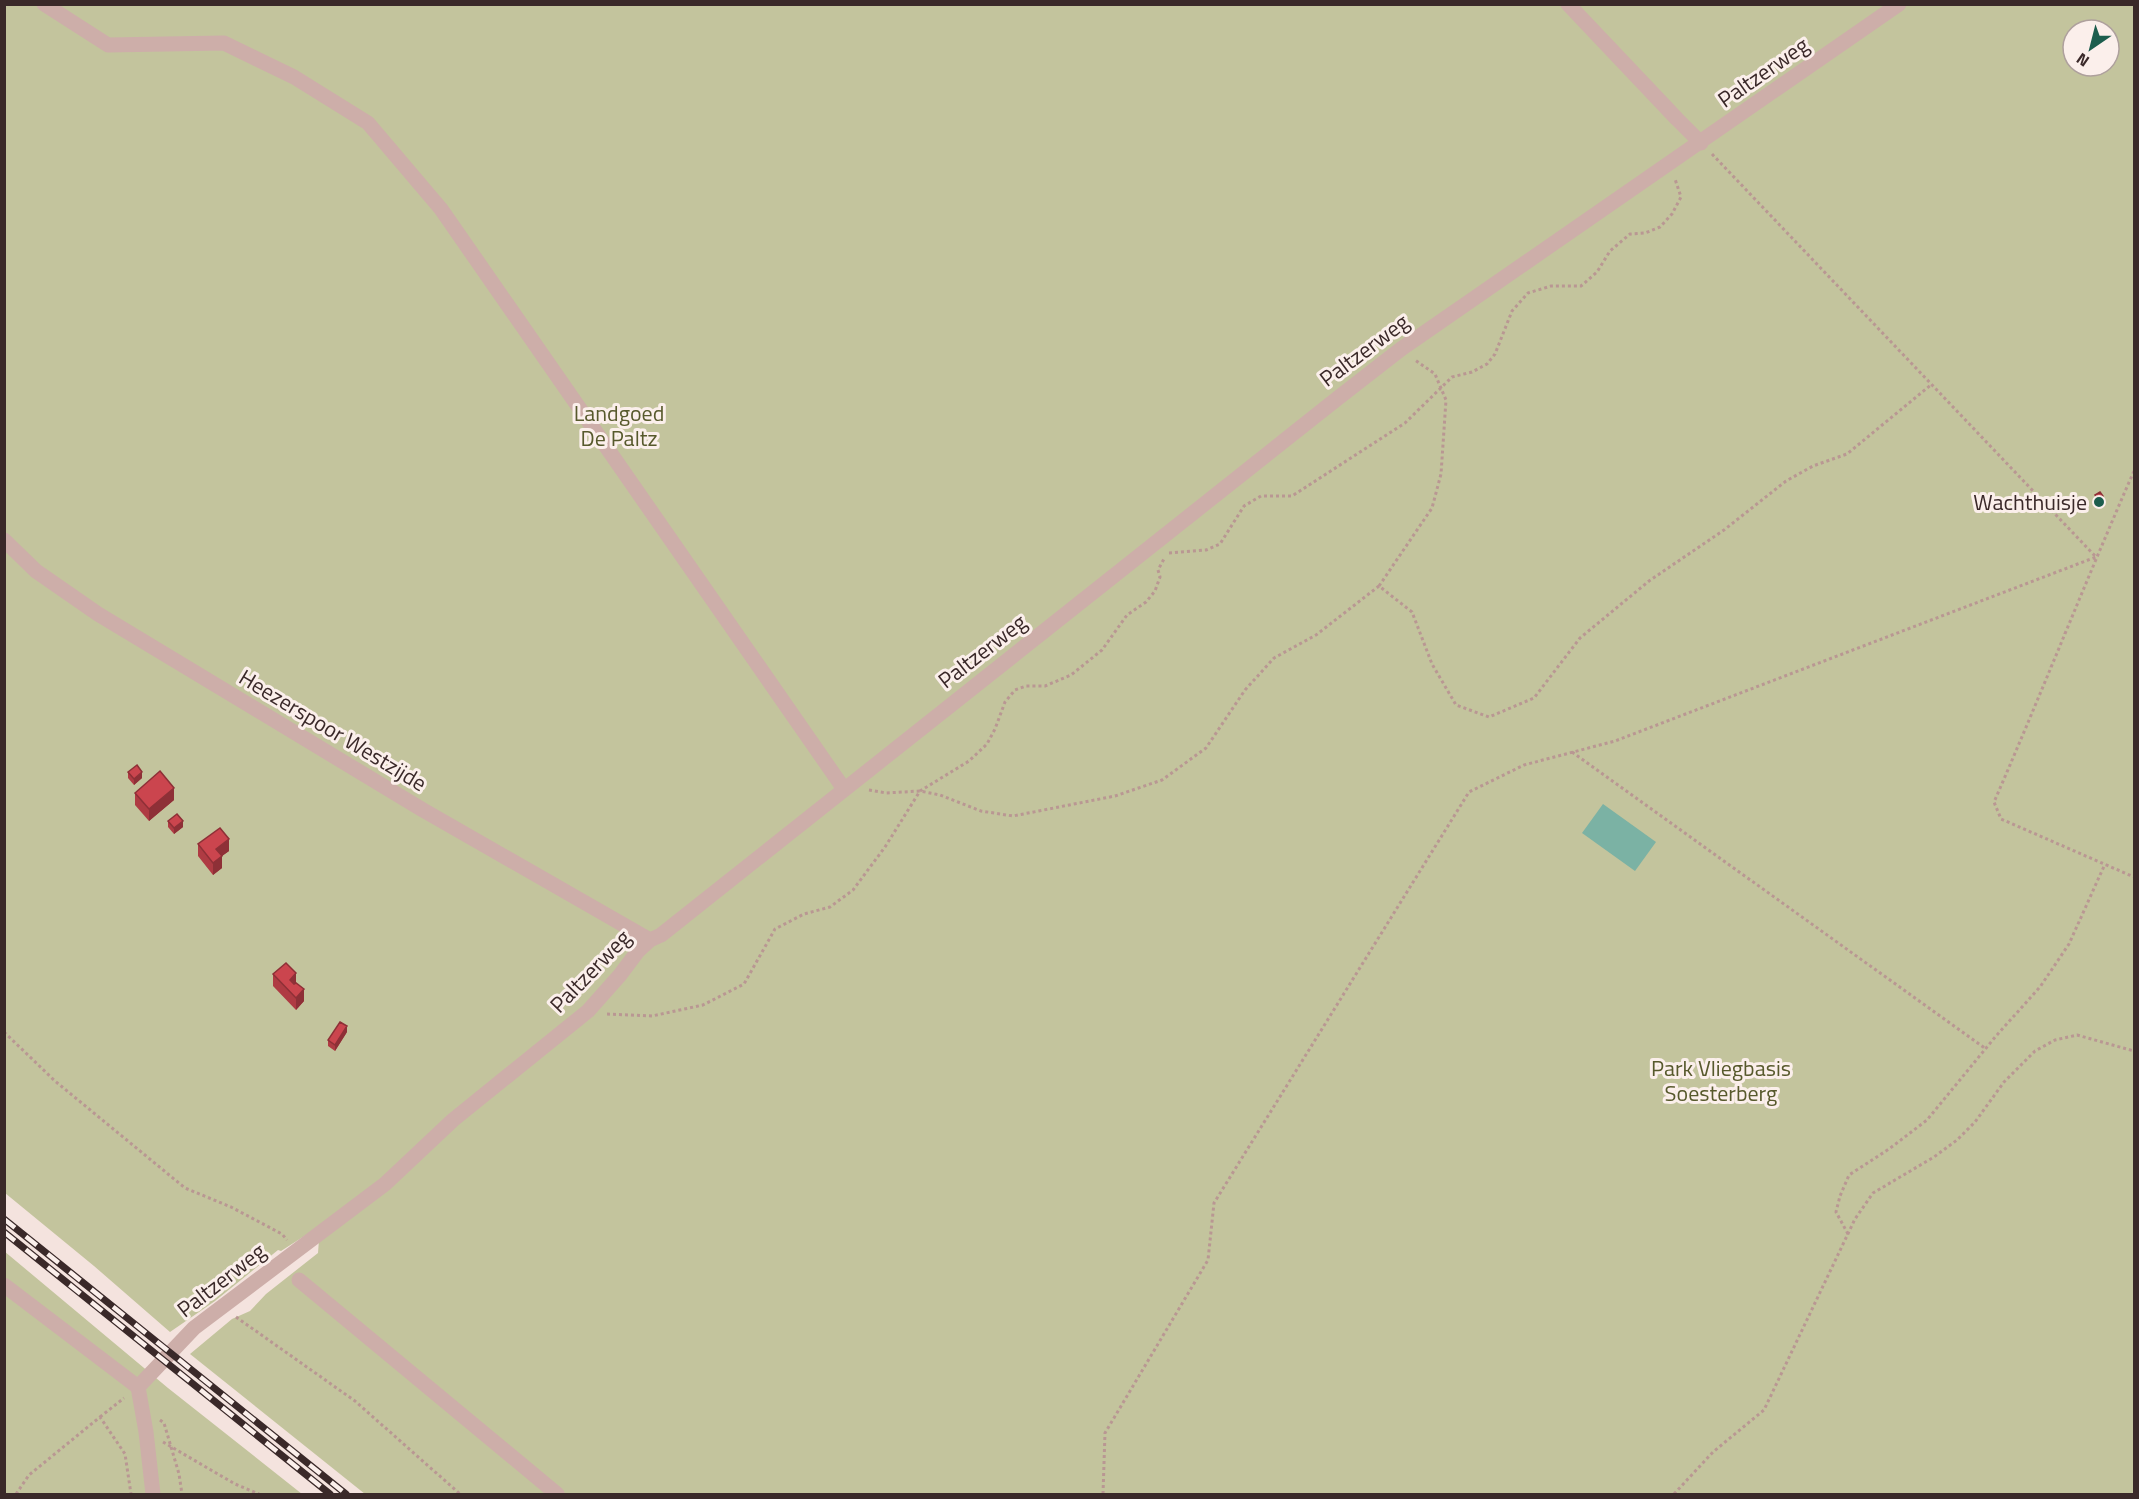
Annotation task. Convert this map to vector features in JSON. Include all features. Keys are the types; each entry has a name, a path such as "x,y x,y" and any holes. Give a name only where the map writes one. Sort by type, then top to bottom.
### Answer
{"street":[{"path":"44,4 108,45 224,43 294,76 368,123 441,209 845,788"},
{"path":"1568,4 1701,142"},
{"name":"Paltzerweg","path":"138,1387 194,1328 384,1184 453,1120 588,1011 638,951 650,940 661,935 1401,349 1899,4"},
{"name":"Heezerspoor Westzijde","path":"4,540 36,571 98,614 423,810 650,940"},
{"path":"299,1280 557,1494"},
{"path":"4,1285 138,1387 153,1494"}],"path":[{"path":"1701,142 2096,557"},
{"path":"588,1011 599,1014 652,1016 703,1005 744,984 775,929 804,914 830,907 853,890 885,847 920,791 969,761 987,744 1005,702 1015,690 1026,686 1045,686 1071,675 1102,650 1127,615 1146,602 1155,591 1160,577 1158,570 1167,554 1206,550 1220,544 1244,506 1261,496 1292,496 1317,482 1405,423 1452,377 1472,372 1487,364 1495,354 1512,311 1528,293 1551,286 1581,286 1597,272 1610,251 1630,234 1645,233 1660,227 1672,214 1681,197 1672,172 1675,161"},
{"path":"845,788 886,793 920,791 940,795 981,811 1013,816 1115,796 1162,780 1206,748 1245,690 1274,658 1316,635 1379,586 1432,508 1441,474 1446,400 1435,374 1401,349"},
{"path":"1379,586 1412,612 1432,664 1456,705 1489,717 1534,699 1580,638 1649,581 1724,530 1786,481 1813,466 1846,454 1932,384"},
{"path":"2134,471 1994,802 2001,819 2134,877"},
{"path":"1103,1494 1105,1433 1208,1260 1214,1203 1469,792 1524,765 1615,741 2096,557"},
{"path":"1572,752 1986,1049"},
{"path":"1848,1234 1836,1212 1849,1175 1889,1149 1927,1120 2040,987 2069,945 2105,864"},
{"path":"4,1032 55,1081 185,1188 282,1234 296,1250"},
{"path":"1674,1494 1713,1452 1764,1410 1854,1220 1873,1193 1934,1157 1957,1140 1975,1122 2004,1082 2035,1051 2055,1040 2077,1035 2134,1051"},
{"path":"223,1307 355,1401 460,1494"},
{"path":"16,1494 29,1475 138,1387"},
{"path":"142,1408 165,1424 179,1474 182,1494"},
{"path":"100,1417 124,1454 130,1494"},
{"path":"146,1432 235,1484 259,1494"}],"green space":[{"path":"4,5 2134,5 2134,1494 365,1494 190,1354 232,1319 250,1311 266,1294 318,1253 320,1226 281,1251 278,1250 215,1301 170,1332 5,1193"},
{"path":"4,1251 168,1388 302,1494 5,1494"}],"water":[{"path":"1603,804 1656,842 1635,871 1582,833"}],"building":[{"path":"2100,492 2103,496 2098,500 2095,495"},
{"path":"137,765 142,772 134,779 128,772"},
{"path":"160,771 174,788 149,809 135,793"},
{"path":"177,814 183,821 174,828 168,821"},
{"path":"220,828 229,839 216,849 222,856 213,863 198,844"},
{"path":"286,963 296,973 290,980 304,989 296,998 273,974"},
{"path":"340,1022 347,1026 335,1045 328,1040"}],"railway":[{"path":"4,1219 346,1494"},
{"path":"4,1232 330,1494"}],"place":[{"name":"Wachthuisje","path":"2099,502"}],"park label":[{"name":"Landgoed De Paltz","path":"619,426"},
{"name":"Park Vliegbasis Soesterberg","path":"1721,1080"}]}
